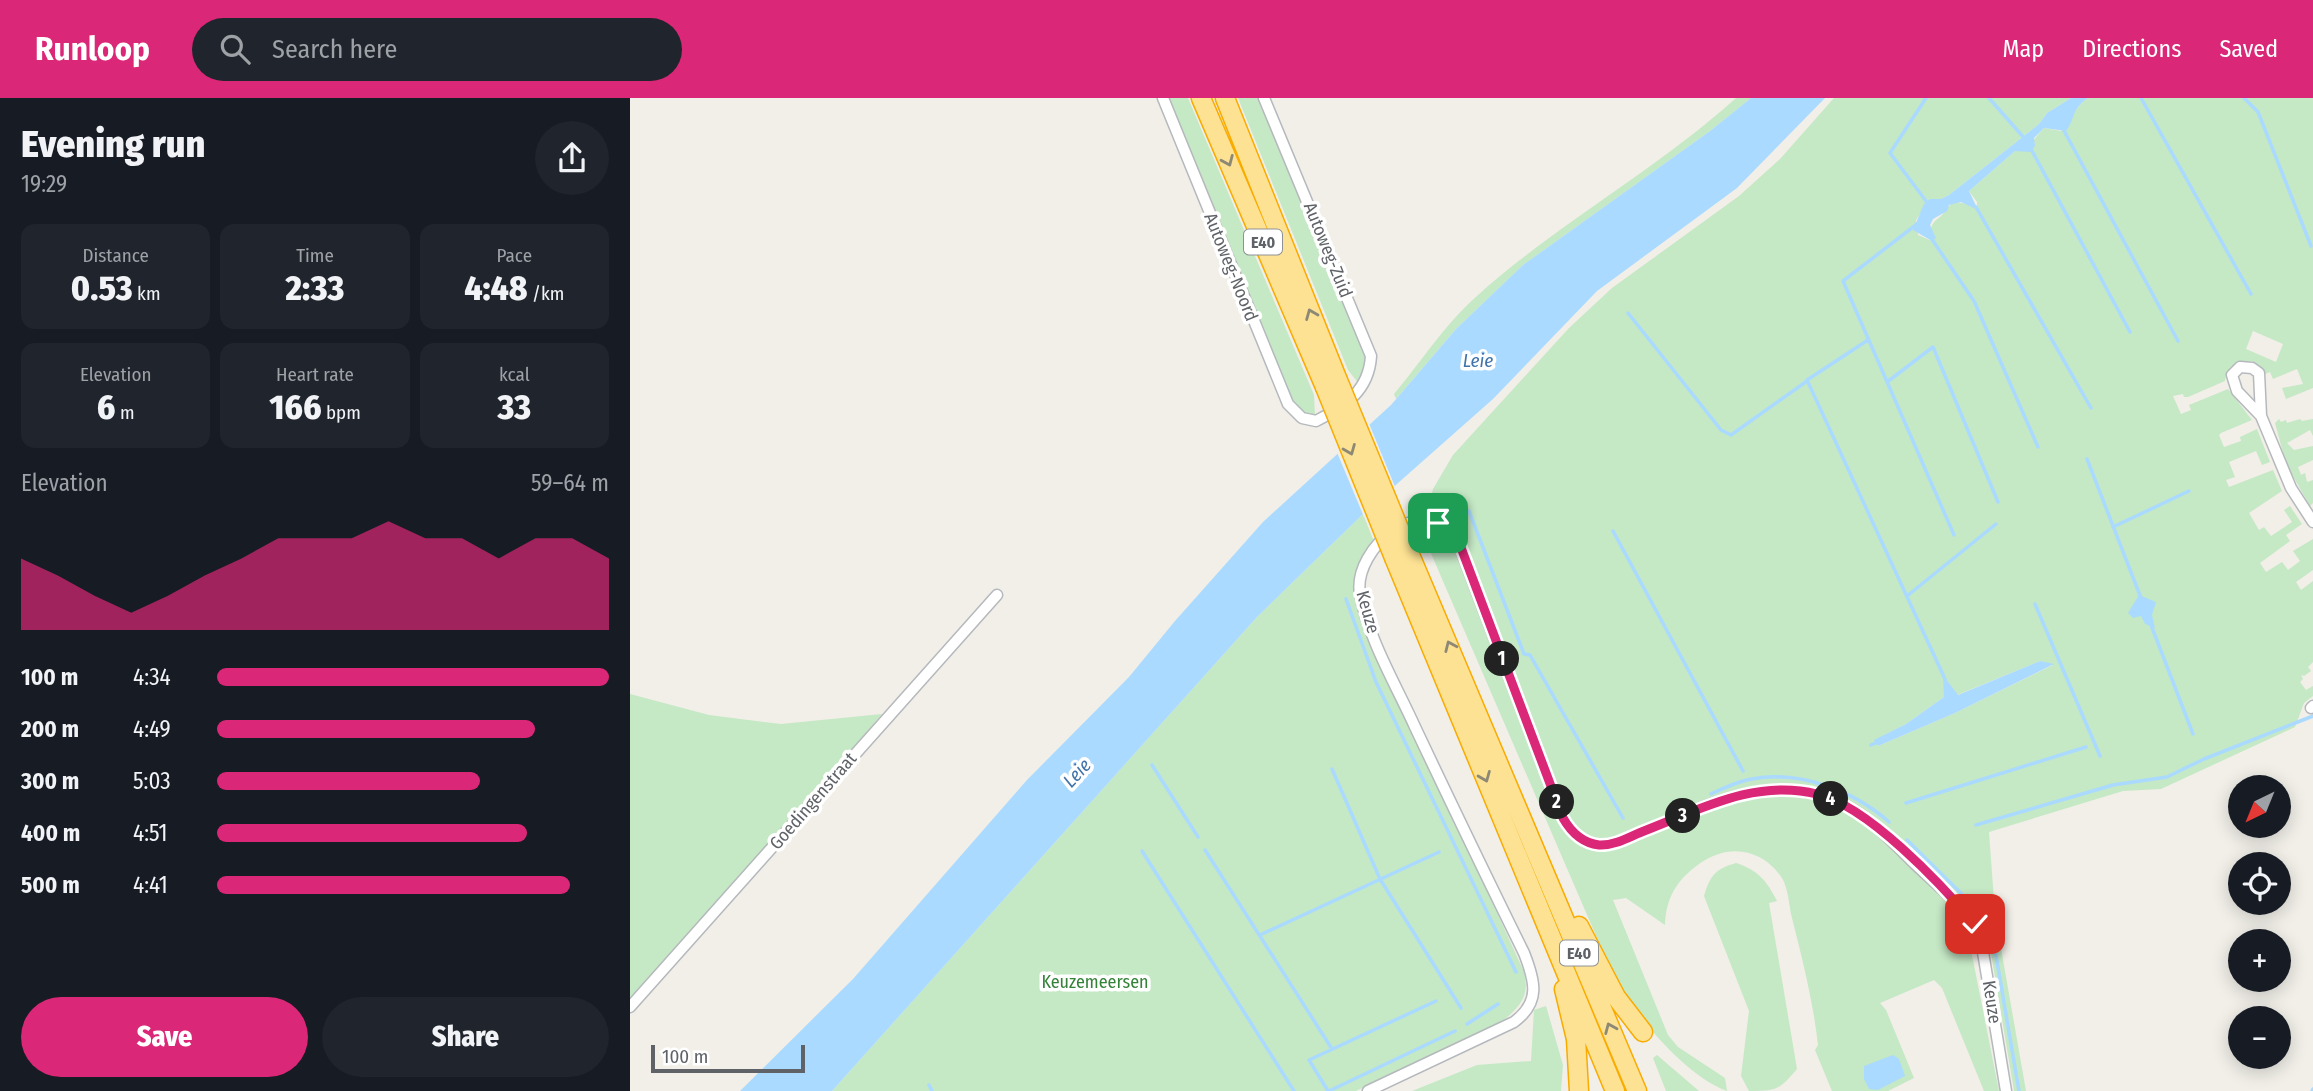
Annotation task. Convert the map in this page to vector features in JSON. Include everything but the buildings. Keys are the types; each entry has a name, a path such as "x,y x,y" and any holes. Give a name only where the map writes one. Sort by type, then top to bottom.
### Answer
{"highway":[{"name":"E40","path":"1201,98 1331,382"},
{"name":"E40","path":"1225,98 1331,382 1615,1091"},
{"name":"E40","path":"1401,555 1521,814 1636,1091"},
{"path":"1521,814 1616,996 1643,1032"},
{"path":"1561,961 1563,986 1576,1040 1579,1091"}],"street":[{"name":"Autoweg-Noord","path":"1163,98 1288,404 1302,418 1316,421 1350,399"},
{"name":"Autoweg-Zuid","path":"1264,98 1371,356 1370,374 1363,387 1350,399"},
{"path":"2261,416 2259,373 2252,368 2240,367 2232,375 2234,386 2261,416 2291,488 2313,522"},
{"name":"Keuze","path":"1368,1091 1514,1022 1529,1007 1535,987 1524,953 1389,670 1360,594 1362,570 1374,551 1403,525 1430,519 1446,526 1460,545 1563,818 1570,829 1590,843 1612,844 1725,799 1760,789 1818,794 1860,814 1888,836 1966,915 1980,934 2006,1091"},
{"name":"Goedingenstraat","path":"630,1007 997,595"}],"green space":[{"path":"1168,98 1188,98 1314,395 1315,416 1304,414 1292,401"},
{"path":"1238,98 1259,98 1367,356 1365,373 1359,384 1348,370"},
{"path":"1736,98 1751,98 1710,131 1523,265 1456,329 1396,399 1394,394 1454,319 1477,296 1540,245 1673,149"},
{"path":"1834,98 2071,98 2047,113 2039,124 1949,195 1941,199 1930,199 1916,220 1918,235 1932,241 1932,226 1950,205 1954,202 1970,204 1977,209 1977,202 1969,191 2015,151 2028,145 2044,128 2061,131 2076,109 2088,98 2313,98 2313,388 2286,399 2282,388 2303,384 2297,369 2273,379 2270,372 2265,374 2252,361 2234,365 2228,371 2225,381 2188,397 2183,394 2173,396 2181,414 2191,410 2189,405 2228,389 2252,420 2221,433 2219,435 2224,447 2241,441 2240,437 2257,429 2270,462 2262,465 2256,451 2229,462 2235,477 2226,480 2229,487 2273,470 2282,491 2249,513 2259,530 2264,527 2271,536 2292,522 2284,510 2290,506 2302,524 2286,535 2290,541 2260,563 2266,572 2282,562 2288,570 2300,561 2293,551 2313,539 2313,570 2296,582 2301,590 2313,581 2313,662 2308,667 2311,671 2301,675 2303,679 2300,682 2306,690 2313,686 2313,696 2304,703 2295,727 2161,789 2123,791 1989,832 1995,914 2026,1091 2014,1091 1991,953 1983,927 1976,916 1969,927 1969,940 1999,1091 1984,1091 1942,988 1934,980 1880,1003 1886,1010 1914,1078 1888,1091 1832,1091 1815,1050 1818,1045 1807,979 1784,882 1765,860 1755,855 1733,851 1710,857 1691,870 1679,883 1670,898 1665,925 1626,898 1613,900 1668,1035 1678,1047 1725,1078 1727,1091 1711,1084 1681,1061 1654,1033 1619,989 1430,551 1444,514 1429,503 1433,489 1453,455 1569,328 1612,288 1739,196 1780,159","holes":["2253,331 2283,344 2276,362 2246,349","2040,661 2053,665 1955,713 1878,746 1875,740 1906,724 1944,697 1944,676 1957,695"]},
{"path":"2279,419 2281,422 2286,420 2287,423 2313,419 2313,436 2310,430 2287,443 2294,450 2313,446 2313,460 2298,467 2301,475 2305,473 2307,482 2313,480 2313,503 2310,506 2286,464 2275,423"},
{"name":"Keuzemeersen","path":"1363,514 1375,544 1358,566 1356,592 1433,772 1524,972 1526,989 1517,1008 1499,1024 1356,1091 832,1091 1257,617"},
{"path":"630,694 709,715 781,724 882,714 769,848 630,1004"},
{"path":"1736,863 1761,877 1777,901 1769,903 1797,1069 1777,1088 1766,1091 1749,1091 1741,1076 1749,1011 1704,896 1714,874"},
{"path":"1546,1006 1563,1065 1561,1091 1412,1091 1477,1065 1531,1061 1534,1010"},
{"path":"1657,1055 1699,1091 1666,1091 1653,1058"}],"water":[{"name":"Leie","path":"1751,98 1825,98 1737,188 1597,291 1493,399 1363,514 1257,617 832,1091 740,1091 853,979 1027,780 1129,677 1263,522 1391,405 1456,329 1523,265 1710,131"},
{"path":"2071,98 2088,98 2078,107 2066,131 2044,128 2034,138 2035,146 2030,152 2015,151 1969,191 1978,210 1961,202 1949,205 1947,211 1933,219 1930,225 1936,238 1932,241 1913,230 1924,204 1930,199 1941,199 1949,195 2039,124 2047,113"},
{"path":"2139,595 2156,602 2152,615 2155,628 2145,624 2141,616 2133,618 2128,613"},
{"path":"2040,661 2054,664 1955,713 1878,746 1874,740 1906,724 1944,697 1943,675 1958,695"},
{"path":"1893,1055 1899,1059 1905,1076 1878,1090 1869,1089 1864,1079 1864,1066"}],"pier":[{"path":"1368,421 1396,489 1364,517 1336,450"}],"waterway":[{"path":"1926,98 1890,153 1929,205"},
{"path":"1989,98 2025,139"},
{"path":"2141,98 2251,294"},
{"path":"2244,98 2258,112 2311,246"},
{"path":"2062,127 2178,341"},
{"path":"2031,149 2130,332"},
{"path":"1976,207 2091,408"},
{"path":"1917,224 1843,281 1954,535"},
{"path":"1931,238 1974,301 2038,447"},
{"path":"1628,313 1721,430 1731,435 1807,381"},
{"path":"1868,340 1807,380 1945,679"},
{"path":"1887,382 1933,347 1998,502"},
{"path":"2087,459 2141,598"},
{"path":"2113,527 2189,491"},
{"path":"1469,511 1524,654 1530,655 1623,818"},
{"path":"1907,596 1996,524"},
{"path":"1613,531 1743,771"},
{"path":"1346,599 1376,682 1516,972"},
{"path":"2035,604 2100,756"},
{"path":"2151,625 2193,734"},
{"path":"1976,825 2113,785 2167,777 2204,759 2313,716"},
{"path":"1871,745 1880,741"},
{"path":"1906,803 2086,747"},
{"path":"1152,765 1198,837"},
{"path":"1332,769 1380,879 1461,1008"},
{"path":"1711,794 1747,780 1770,777 1807,780 1843,792 1889,822"},
{"path":"1907,840 1979,911 1992,932 2019,1091"},
{"path":"1205,850 1332,1049"},
{"path":"1142,851 1294,1091"},
{"path":"1260,935 1439,852"},
{"path":"1328,1091 1309,1060 1436,1001"},
{"path":"1467,1024 1498,1004"},
{"path":"1329,1091 1455,1031"},
{"path":"929,1085 932,1091"}],"route":[{"path":"1438,523 1446,526 1460,545 1563,818 1579,838 1590,843 1612,844 1725,799 1760,789 1818,794 1840,802 1888,836 1975,924"}]}
